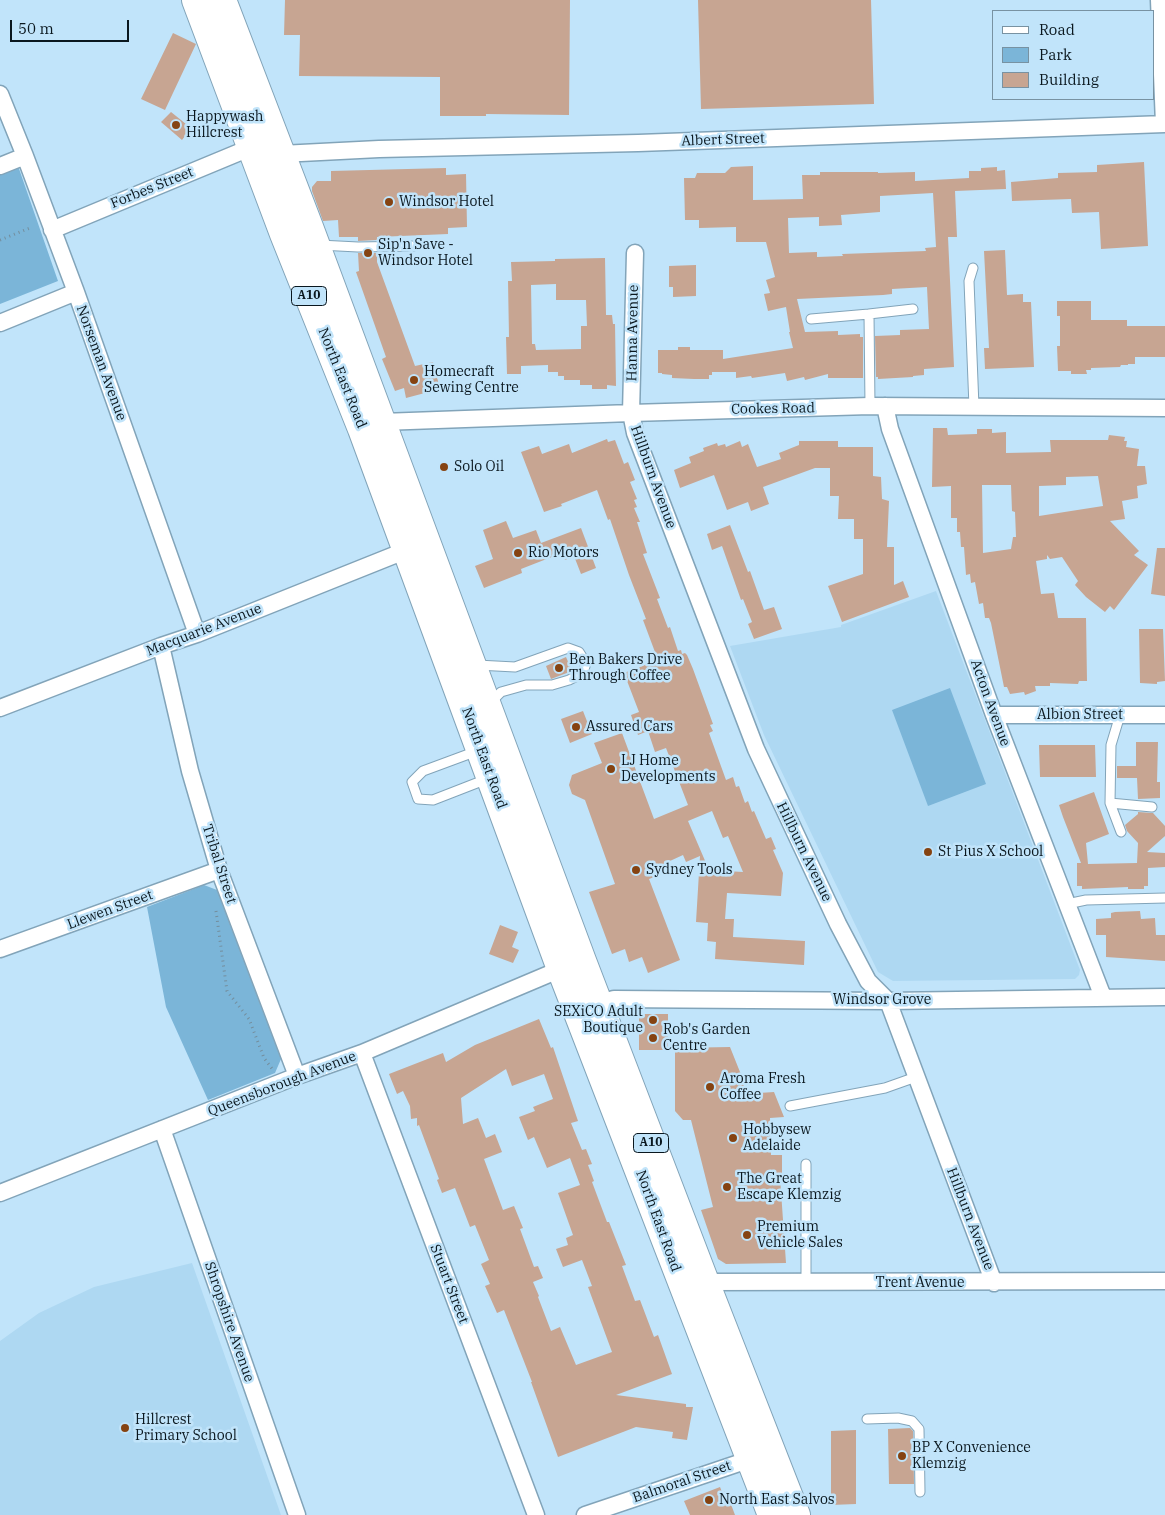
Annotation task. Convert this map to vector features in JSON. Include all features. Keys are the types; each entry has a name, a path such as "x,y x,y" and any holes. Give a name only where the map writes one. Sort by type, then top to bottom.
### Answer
{"highway":[{"name":"North East Road","path":"196,0 266,150 316,245 372,426"},
{"name":"North East Road","path":"222,0 266,150 372,426 572,965 694,1286 761,1455 796,1515"},
{"name":"North East Road","path":"417,546 471,664 487,706 490,745"},
{"name":"North East Road","path":"761,1455 772,1515"}],"street":[{"path":"1159,0 1164,124"},
{"name":"Norseman Avenue","path":"0,94 76,292 197,634"},
{"name":"Albert Street","path":"266,150 638,143 1164,124"},
{"name":"Forbes Street","path":"52,230 266,150"},
{"path":"0,166 25,156"},
{"name":"Hanna Avenue","path":"631,412 635,253"},
{"path":"0,323 76,292"},
{"name":"Cookes Road","path":"372,426 631,412 877,406 1165,408"},
{"name":"Acton Avenue","path":"877,406 890,429 994,715 1103,998"},
{"name":"Hillburn Avenue","path":"631,412 635,434 756,749 838,924 868,981 888,1001 994,1283"},
{"name":"Macquarie Avenue","path":"0,708 197,634 417,546"},
{"name":"Tribal Street","path":"161,646 190,771 219,870 297,1076"},
{"name":"Albion Street","path":"994,715 1165,715"},
{"name":"Llewen Street","path":"0,949 219,870"},
{"name":"Queensborough Avenue","path":"0,1193 297,1076 362,1053 572,965"},
{"name":"Windsor Grove","path":"588,1007 614,999 635,998 888,1001 1165,998"},
{"name":"Stuart Street","path":"362,1053 536,1515"},
{"name":"Shropshire Avenue","path":"162,1129 297,1515"},
{"name":"Trent Avenue","path":"694,1286 806,1283 1165,1281"},
{"name":"Balmoral Street","path":"585,1515 761,1455"}],"lane":[{"path":"316,245 358,247 414,246"},
{"path":"973,268 969,281 974,407"},
{"path":"810,319 912,309"},
{"path":"869,314 877,406"},
{"path":"471,664 515,668 568,648 579,652 586,663 583,673 569,680 552,685 526,685 501,692 487,706"},
{"path":"1120,715 1112,745 1110,803 1121,832"},
{"path":"490,745 423,771 412,782 418,799 432,800 501,773"},
{"path":"1110,803 1152,807"},
{"path":"1067,904 1086,900 1165,898"},
{"path":"790,1106 885,1088 916,1077"},
{"path":"806,1164 806,1283"},
{"path":"867,1419 898,1418 912,1421 919,1429 920,1492"}],"path":[{"path":"0,240 30,228"},
{"path":"216,904 227,991 249,1019 264,1058 275,1073"}],"shaded area":[{"name":"St Pius X School","path":"936,591 1080,970 1079,975 1075,979 893,981 878,972 764,735 730,646 841,627 841,625"},
{"name":"Hillcrest Primary School","path":"192,1263 281,1515 0,1515 0,1341 39,1313 94,1287"}],"green space":[{"path":"17,163 58,281 0,304 0,170"},
{"path":"950,688 986,784 928,806 892,710"},
{"path":"204,885 217,890 281,1059 275,1073 208,1100 166,1007 147,907"}],"building":[{"path":"285,0 570,0 569,115 486,114 486,116 440,116 440,77 299,76 300,35 284,35"},
{"path":"698,0 871,0 874,104 701,109"},
{"path":"173,33 196,44 165,110 141,99"},
{"name":"Happywash Hillcrest","path":"171,112 191,128 182,140 161,122"},
{"path":"1144,162 1148,246 1101,249 1099,212 1072,213 1071,199 1012,201 1011,182 1058,178 1058,173 1097,172 1097,165"},
{"path":"753,166 753,200 803,199 802,175 820,175 820,172 915,172 915,181 969,178 969,171 981,171 981,168 997,167 997,171 1005,170 1006,189 955,191 957,237 948,237 954,367 924,369 924,375 913,377 878,379 876,377 875,336 900,335 900,330 929,329 927,287 892,289 892,294 883,295 797,299 805,332 838,331 838,335 860,334 860,337 863,337 863,378 828,378 828,374 805,380 804,377 787,381 785,373 752,378 751,376 736,378 736,372 712,372 712,375 709,375 709,379 694,379 672,378 672,375 658,373 658,350 678,350 678,347 690,347 690,350 723,350 723,359 793,348 786,307 768,311 764,294 770,293 766,280 775,277 766,242 736,242 736,227 699,228 699,220 685,220 684,178 695,178 697,173 725,173 731,167","holes":["933,193 936,247 925,248 926,251 842,254 843,256 817,257 817,252 789,253 788,218 819,217 819,226 842,225 841,215 880,212 880,196"]},
{"name":"Windsor Hotel","path":"446,168 446,175 466,174 467,227 448,228 448,234 377,237 377,240 358,241 358,237 339,237 338,220 323,221 312,191 312,187 317,181 331,181 331,171"},
{"path":"1005,250 1007,295 1023,294 1023,302 1031,302 1034,367 985,369 984,348 989,348 984,251"},
{"path":"358,253 377,253 377,262 415,366 433,362 440,389 406,398 404,388 395,391 382,359 386,357 356,272 359,271"},
{"path":"605,258 606,315 612,315 613,324 615,324 616,386 607,385 607,389 592,389 592,385 580,385 580,380 564,380 564,376 558,376 558,372 548,372 548,365 521,366 521,374 507,374 506,337 509,337 508,281 512,281 511,262 555,261 555,259","holes":["556,284 556,300 586,300 587,326 581,326 581,349 536,350 535,344 532,344 531,285"]},
{"path":"696,265 696,296 673,297 673,287 669,287 669,266"},
{"path":"1057,301 1091,301 1091,320 1127,320 1127,326 1165,326 1165,357 1135,357 1135,364 1121,365 1120,367 1091,368 1091,370 1086,370 1087,374 1071,374 1071,371 1058,371 1057,346 1060,346 1060,316 1057,316"},
{"path":"933,428 947,428 948,435 977,434 977,429 992,429 992,433 1006,432 1006,453 1051,452 1050,440 1108,440 1109,435 1125,437 1124,441 1127,441 1126,447 1139,449 1137,466 1145,466 1147,484 1137,486 1138,498 1122,501 1125,519 1110,521 1139,551 1134,555 1148,565 1114,610 1110,606 1105,612 1086,597 1075,585 1078,581 1062,557 1050,559 1047,555 1047,559 1036,561 1041,594 1054,593 1058,618 1086,618 1087,681 1079,681 1078,684 1050,683 1050,686 1035,686 1036,691 1025,695 1024,692 1010,694 1007,687 1004,687 991,623 989,618 985,618 983,603 979,604 975,582 971,583 970,574 966,575 964,547 961,547 960,532 957,532 957,518 951,518 951,486 932,487","holes":["1098,476 1103,506 1039,516 1039,486 1066,485 1066,477","982,485 1011,485 1016,537 1013,537 1011,549 983,553"]},
{"path":"607,439 608,442 615,440 624,464 628,462 635,480 630,482 637,499 634,500 637,507 634,508 640,522 637,522 647,553 643,554 660,598 657,599 668,628 670,627 678,651 681,650 682,654 685,653 687,655 693,669 713,724 710,725 713,731 709,733 726,780 733,777 736,787 739,786 745,803 748,801 752,812 754,811 766,839 771,837 776,849 773,850 783,873 781,896 727,893 725,919 734,919 733,937 805,941 804,965 715,959 716,942 707,941 708,923 696,922 700,856 686,862 683,855 659,866 662,874 649,879 680,960 648,973 642,957 629,962 625,949 612,954 589,892 615,884 585,800 572,794 569,785 572,775 602,763 594,743 622,733 654,819 688,805 666,748 655,752 648,731 638,735 631,715 639,712 624,673 658,660 643,620 646,619 610,519 608,520 597,490 544,512 521,452 539,446 542,454 569,444 572,453","holes":["712,811 723,838 728,836 743,872 709,870 688,821"]},
{"path":"740,441 742,447 748,444 757,467 781,459 779,453 799,445 799,441 838,441 838,447 873,447 873,476 881,477 882,499 889,501 887,547 894,547 894,585 903,581 909,597 842,622 828,586 863,574 863,539 854,539 854,519 838,519 839,496 830,496 830,468 815,468 763,487 769,504 751,511 748,502 727,510 714,475 680,488 674,470 691,463 689,457 704,451 703,448 717,443 718,446 725,444 726,447"},
{"path":"506,521 513,538 536,530 541,543 581,528 596,568 581,574 574,556 565,560 562,553 521,569 522,573 484,588 475,566 493,559 483,530"},
{"path":"730,525 764,610 774,607 782,629 754,639 748,624 752,622 743,599 741,600 722,546 712,550 707,534"},
{"path":"1157,548 1165,548 1165,596 1151,594"},
{"path":"1139,629 1163,629 1165,681 1157,682 1157,684 1140,683"},
{"name":"Ben Bakers Drive Through Coffee","path":"566,657 572,671 551,679 546,666"},
{"name":"Assured Cars","path":"583,711 592,734 570,743 561,719"},
{"path":"1136,742 1158,742 1157,782 1160,782 1160,798 1138,799 1137,778 1117,778 1117,766 1136,766"},
{"path":"1039,745 1095,745 1096,777 1040,777"},
{"path":"1094,792 1109,834 1086,843 1088,864 1137,863 1138,843 1127,831 1125,825 1138,812 1153,813 1165,826 1165,836 1147,852 1165,853 1165,867 1148,868 1148,886 1144,886 1144,889 1128,889 1128,887 1082,889 1082,886 1077,886 1077,863 1081,863 1059,805"},
{"path":"1140,911 1141,919 1155,918 1156,935 1165,935 1165,961 1106,957 1106,935 1096,935 1096,919 1111,918 1111,913 1115,912"},
{"path":"500,925 518,932 512,947 519,950 513,963 489,954"},
{"name":"Rob's Garden Centre","path":"639,1014 668,1014 668,1050 639,1050"},
{"path":"539,1019 551,1048 553,1047 578,1121 571,1123 582,1150 586,1149 592,1164 588,1165 594,1181 592,1182 626,1265 622,1266 635,1301 640,1300 654,1337 658,1335 672,1374 616,1395 686,1404 686,1407 693,1407 687,1440 672,1438 673,1432 636,1427 558,1457 504,1310 497,1313 485,1286 490,1284 481,1264 489,1260 475,1225 470,1227 455,1188 442,1193 437,1180 439,1179 419,1125 417,1126 417,1118 411,1119 410,1106 403,1091 397,1094 389,1074 443,1053 446,1062 475,1045","holes":["506,1069 512,1086 544,1074 553,1099 533,1107 535,1111 519,1117 528,1140 534,1137 547,1168 570,1158 580,1185 558,1193 573,1235 566,1238 568,1245 556,1249 563,1267 582,1260 592,1286 588,1287 612,1352 576,1365 560,1327 551,1331 533,1282 543,1278 538,1266 534,1267 520,1229 523,1228 514,1206 503,1210 484,1159 502,1152 495,1134 486,1138 478,1118 463,1124 461,1098"]},
{"path":"730,1047 744,1082 744,1094 774,1092 784,1117 770,1118 771,1155 782,1155 782,1176 780,1177 786,1263 726,1264 718,1259 701,1210 713,1207 691,1120 683,1120 675,1111 675,1048"},
{"name":"BP X Convenience Klemzig","path":"910,1428 913,1431 914,1484 889,1484 888,1429"},
{"path":"856,1430 856,1504 831,1505 831,1431"},
{"name":"North East Salvos","path":"720,1487 722,1492 726,1491 735,1515 690,1515 684,1501"}],"place":[{"name":"Happywash Hillcrest","path":"176,125"},
{"name":"Windsor Hotel","path":"389,202"},
{"name":"Sip'n Save - Windsor Hotel","path":"368,253"},
{"name":"Homecraft Sewing Centre","path":"414,380"},
{"name":"Solo Oil","path":"444,467"},
{"name":"Rio Motors","path":"518,553"},
{"name":"Ben Bakers Drive Through Coffee","path":"559,668"},
{"name":"Assured Cars","path":"576,727"},
{"name":"LJ Home Developments","path":"611,769"},
{"name":"St Pius X School","path":"928,852"},
{"name":"Sydney Tools","path":"636,870"},
{"name":"SEXiCO Adult Boutique","path":"653,1020"},
{"name":"Rob's Garden Centre","path":"653,1038"},
{"name":"Aroma Fresh Coffee","path":"710,1087"},
{"name":"Hobbysew Adelaide","path":"733,1138"},
{"name":"The Great Escape Klemzig","path":"727,1187"},
{"name":"Premium Vehicle Sales","path":"747,1235"},
{"name":"Hillcrest Primary School","path":"125,1428"},
{"name":"BP X Convenience Klemzig","path":"902,1456"},
{"name":"North East Salvos","path":"709,1500"}]}
